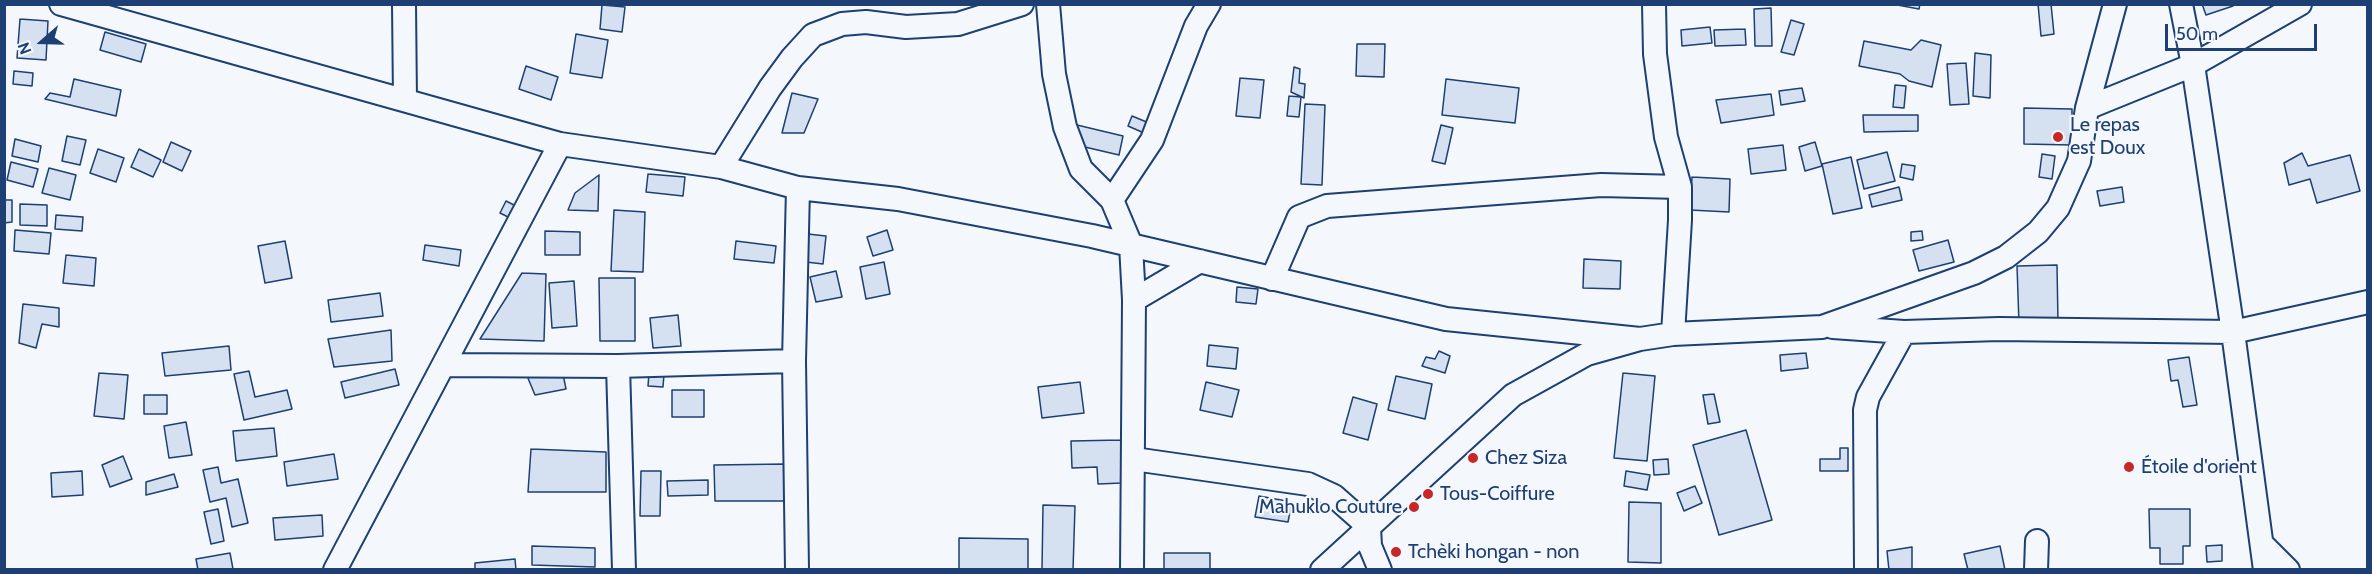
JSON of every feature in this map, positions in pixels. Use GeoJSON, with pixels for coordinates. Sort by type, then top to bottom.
{"type":"FeatureCollection","features":[{"type":"Feature","properties":{"kind":"street"},"geometry":{"type":"LineString","coordinates":[[404,4],[405,100]]}},
{"type":"Feature","properties":{"kind":"street"},"geometry":{"type":"LineString","coordinates":[[721,167],[770,88],[792,58],[813,35],[842,24],[866,22],[906,27],[958,24],[1022,4]]}},
{"type":"Feature","properties":{"kind":"street"},"geometry":{"type":"LineString","coordinates":[[1048,4],[1054,74],[1065,127],[1081,169],[1112,200],[1131,245],[1134,300],[1132,570]]}},
{"type":"Feature","properties":{"kind":"street"},"geometry":{"type":"LineString","coordinates":[[1112,200],[1152,140],[1196,26],[1209,4]]}},
{"type":"Feature","properties":{"kind":"street"},"geometry":{"type":"LineString","coordinates":[[1654,4],[1654,54],[1665,137],[1680,187],[1673,334]]}},
{"type":"Feature","properties":{"kind":"street"},"geometry":{"type":"LineString","coordinates":[[1822,327],[1974,273],[2006,257],[2038,232],[2058,208],[2079,161],[2087,108],[2115,4]]}},
{"type":"Feature","properties":{"kind":"street"},"geometry":{"type":"LineString","coordinates":[[2181,4],[2193,65],[2233,332],[2264,546],[2265,570]]}},
{"type":"Feature","properties":{"kind":"street"},"geometry":{"type":"LineString","coordinates":[[66,5],[560,144],[721,167],[798,188],[898,199],[1131,245],[1446,319],[1640,339]]}},
{"type":"Feature","properties":{"kind":"street"},"geometry":{"type":"LineString","coordinates":[[2087,108],[2193,65],[2298,5]]}},
{"type":"Feature","properties":{"kind":"street"},"geometry":{"type":"LineString","coordinates":[[335,570],[560,144]]}},
{"type":"Feature","properties":{"kind":"street"},"geometry":{"type":"LineString","coordinates":[[1272,279],[1299,217],[1327,206],[1601,185],[1656,189],[1680,187]]}},
{"type":"Feature","properties":{"kind":"street"},"geometry":{"type":"LineString","coordinates":[[797,570],[794,361],[798,188]]}},
{"type":"Feature","properties":{"kind":"street"},"geometry":{"type":"LineString","coordinates":[[1134,300],[1200,261]]}},
{"type":"Feature","properties":{"kind":"street"},"geometry":{"type":"LineString","coordinates":[[1322,570],[1513,395],[1587,354],[1640,339],[1673,334],[1822,327],[1904,332],[2000,329],[2233,332],[2367,303]]}},
{"type":"Feature","properties":{"kind":"street"},"geometry":{"type":"LineString","coordinates":[[1866,570],[1865,410],[1868,397],[1904,332]]}},
{"type":"Feature","properties":{"kind":"street"},"geometry":{"type":"LineString","coordinates":[[445,365],[618,366],[794,361]]}},
{"type":"Feature","properties":{"kind":"street"},"geometry":{"type":"LineString","coordinates":[[618,366],[624,570]]}},
{"type":"Feature","properties":{"kind":"street"},"geometry":{"type":"LineString","coordinates":[[1134,459],[1308,484],[1334,496],[1369,527],[1370,546],[1380,570]]}},
{"type":"Feature","properties":{"kind":"street"},"geometry":{"type":"LineString","coordinates":[[2036,570],[2037,541]]}},
{"type":"Feature","properties":{"kind":"street"},"geometry":{"type":"LineString","coordinates":[[2264,546],[2288,570]]}},
{"type":"Feature","properties":{"kind":"building"},"geometry":{"type":"Polygon","coordinates":[[[1892,4],[1920,4],[1919,9],[1892,4]]]}},
{"type":"Feature","properties":{"kind":"building"},"geometry":{"type":"Polygon","coordinates":[[[2038,4],[2051,4],[2054,34],[2041,36],[2038,4]]]}},
{"type":"Feature","properties":{"kind":"building"},"geometry":{"type":"Polygon","coordinates":[[[2202,4],[2233,4],[2233,6],[2206,15],[2202,4]]]}},
{"type":"Feature","properties":{"kind":"building"},"geometry":{"type":"Polygon","coordinates":[[[602,5],[625,7],[622,32],[600,29],[602,5]]]}},
{"type":"Feature","properties":{"kind":"building"},"geometry":{"type":"Polygon","coordinates":[[[1771,8],[1772,46],[1755,46],[1754,9],[1771,8]]]}},
{"type":"Feature","properties":{"kind":"building"},"geometry":{"type":"Polygon","coordinates":[[[20,19],[48,21],[46,60],[17,58],[20,19]]]}},
{"type":"Feature","properties":{"kind":"building"},"geometry":{"type":"Polygon","coordinates":[[[1791,20],[1804,24],[1794,55],[1781,52],[1791,20]]]}},
{"type":"Feature","properties":{"kind":"building"},"geometry":{"type":"Polygon","coordinates":[[[1710,27],[1712,43],[1682,46],[1681,30],[1710,27]]]}},
{"type":"Feature","properties":{"kind":"building"},"geometry":{"type":"Polygon","coordinates":[[[1745,29],[1746,45],[1715,46],[1714,30],[1745,29]]]}},
{"type":"Feature","properties":{"kind":"building"},"geometry":{"type":"Polygon","coordinates":[[[105,32],[146,44],[141,62],[100,50],[105,32]]]}},
{"type":"Feature","properties":{"kind":"building"},"geometry":{"type":"Polygon","coordinates":[[[576,34],[608,40],[602,78],[570,73],[576,34]]]}},
{"type":"Feature","properties":{"kind":"building"},"geometry":{"type":"Polygon","coordinates":[[[1921,40],[1941,45],[1932,87],[1909,81],[1900,74],[1859,66],[1864,41],[1911,50],[1921,40]]]}},
{"type":"Feature","properties":{"kind":"building"},"geometry":{"type":"Polygon","coordinates":[[[1357,44],[1385,44],[1384,77],[1356,76],[1357,44]]]}},
{"type":"Feature","properties":{"kind":"building"},"geometry":{"type":"Polygon","coordinates":[[[1975,53],[1991,55],[1990,98],[1973,96],[1975,53]]]}},
{"type":"Feature","properties":{"kind":"building"},"geometry":{"type":"Polygon","coordinates":[[[1966,63],[1969,104],[1950,105],[1947,64],[1966,63]]]}},
{"type":"Feature","properties":{"kind":"building"},"geometry":{"type":"Polygon","coordinates":[[[526,66],[558,77],[551,100],[519,89],[526,66]]]}},
{"type":"Feature","properties":{"kind":"building"},"geometry":{"type":"Polygon","coordinates":[[[1294,67],[1300,69],[1299,83],[1305,84],[1304,98],[1291,92],[1294,67]]]}},
{"type":"Feature","properties":{"kind":"building"},"geometry":{"type":"Polygon","coordinates":[[[14,71],[33,73],[32,86],[13,84],[14,71]]]}},
{"type":"Feature","properties":{"kind":"building"},"geometry":{"type":"Polygon","coordinates":[[[1240,78],[1264,80],[1260,118],[1236,116],[1240,78]]]}},
{"type":"Feature","properties":{"kind":"building"},"geometry":{"type":"Polygon","coordinates":[[[74,79],[121,90],[116,116],[45,99],[50,93],[70,97],[74,79]]]}},
{"type":"Feature","properties":{"kind":"building"},"geometry":{"type":"Polygon","coordinates":[[[1446,79],[1519,88],[1515,123],[1442,115],[1446,79]]]}},
{"type":"Feature","properties":{"kind":"building"},"geometry":{"type":"Polygon","coordinates":[[[1895,85],[1906,86],[1904,108],[1893,107],[1895,85]]]}},
{"type":"Feature","properties":{"kind":"building"},"geometry":{"type":"Polygon","coordinates":[[[1802,88],[1805,101],[1781,105],[1779,91],[1802,88]]]}},
{"type":"Feature","properties":{"kind":"building"},"geometry":{"type":"Polygon","coordinates":[[[792,93],[818,99],[804,133],[782,133],[792,93]]]}},
{"type":"Feature","properties":{"kind":"building"},"geometry":{"type":"Polygon","coordinates":[[[1771,94],[1774,115],[1721,123],[1716,100],[1771,94]]]}},
{"type":"Feature","properties":{"kind":"building"},"geometry":{"type":"Polygon","coordinates":[[[1289,96],[1301,97],[1299,117],[1287,116],[1289,96]]]}},
{"type":"Feature","properties":{"kind":"building"},"geometry":{"type":"Polygon","coordinates":[[[1305,104],[1325,105],[1322,185],[1301,184],[1305,104]]]}},
{"type":"Feature","properties":{"kind":"building"},"geometry":{"type":"Polygon","coordinates":[[[2024,108],[2072,109],[2072,145],[2024,144],[2024,108]]]}},
{"type":"Feature","properties":{"kind":"building"},"geometry":{"type":"Polygon","coordinates":[[[1863,115],[1918,115],[1918,131],[1864,132],[1863,115]]]}},
{"type":"Feature","properties":{"kind":"building"},"geometry":{"type":"Polygon","coordinates":[[[1132,116],[1149,123],[1144,133],[1128,126],[1132,116]]]}},
{"type":"Feature","properties":{"kind":"building"},"geometry":{"type":"Polygon","coordinates":[[[1077,125],[1123,136],[1119,155],[1072,144],[1077,125]]]}},
{"type":"Feature","properties":{"kind":"building"},"geometry":{"type":"Polygon","coordinates":[[[1441,125],[1453,128],[1445,164],[1432,161],[1441,125]]]}},
{"type":"Feature","properties":{"kind":"building"},"geometry":{"type":"Polygon","coordinates":[[[67,136],[86,140],[80,165],[62,161],[67,136]]]}},
{"type":"Feature","properties":{"kind":"building"},"geometry":{"type":"Polygon","coordinates":[[[15,139],[41,146],[38,162],[12,156],[15,139]]]}},
{"type":"Feature","properties":{"kind":"building"},"geometry":{"type":"Polygon","coordinates":[[[171,142],[191,151],[182,171],[163,162],[171,142]]]}},
{"type":"Feature","properties":{"kind":"building"},"geometry":{"type":"Polygon","coordinates":[[[1815,142],[1822,166],[1805,171],[1799,147],[1815,142]]]}},
{"type":"Feature","properties":{"kind":"building"},"geometry":{"type":"Polygon","coordinates":[[[1783,145],[1786,170],[1751,174],[1748,149],[1783,145]]]}},
{"type":"Feature","properties":{"kind":"building"},"geometry":{"type":"Polygon","coordinates":[[[98,149],[124,158],[116,182],[90,173],[98,149]]]}},
{"type":"Feature","properties":{"kind":"building"},"geometry":{"type":"Polygon","coordinates":[[[139,149],[161,160],[153,177],[131,167],[139,149]]]}},
{"type":"Feature","properties":{"kind":"building"},"geometry":{"type":"Polygon","coordinates":[[[1887,152],[1895,181],[1864,189],[1857,160],[1887,152]]]}},
{"type":"Feature","properties":{"kind":"building"},"geometry":{"type":"Polygon","coordinates":[[[2302,153],[2308,166],[2350,155],[2360,191],[2317,203],[2310,179],[2289,185],[2284,163],[2302,153]]]}},
{"type":"Feature","properties":{"kind":"building"},"geometry":{"type":"Polygon","coordinates":[[[2042,154],[2055,156],[2052,179],[2039,177],[2042,154]]]}},
{"type":"Feature","properties":{"kind":"building"},"geometry":{"type":"Polygon","coordinates":[[[1851,157],[1862,208],[1833,214],[1822,164],[1851,157]]]}},
{"type":"Feature","properties":{"kind":"building"},"geometry":{"type":"Polygon","coordinates":[[[11,162],[38,169],[33,187],[7,180],[11,162]]]}},
{"type":"Feature","properties":{"kind":"building"},"geometry":{"type":"Polygon","coordinates":[[[1902,164],[1915,166],[1913,180],[1900,177],[1902,164]]]}},
{"type":"Feature","properties":{"kind":"building"},"geometry":{"type":"Polygon","coordinates":[[[49,168],[76,175],[70,200],[42,193],[49,168]]]}},
{"type":"Feature","properties":{"kind":"building"},"geometry":{"type":"Polygon","coordinates":[[[648,174],[685,177],[683,196],[646,192],[648,174]]]}},
{"type":"Feature","properties":{"kind":"building"},"geometry":{"type":"Polygon","coordinates":[[[599,175],[598,211],[568,210],[575,193],[599,175]]]}},
{"type":"Feature","properties":{"kind":"building"},"geometry":{"type":"Polygon","coordinates":[[[1692,177],[1730,179],[1729,212],[1690,210],[1692,177]]]}},
{"type":"Feature","properties":{"kind":"building"},"geometry":{"type":"Polygon","coordinates":[[[1899,187],[1902,200],[1872,207],[1869,195],[1899,187]]]}},
{"type":"Feature","properties":{"kind":"building"},"geometry":{"type":"Polygon","coordinates":[[[2122,187],[2124,202],[2100,206],[2097,191],[2122,187]]]}},
{"type":"Feature","properties":{"kind":"building"},"geometry":{"type":"Polygon","coordinates":[[[4,200],[12,200],[12,222],[4,223],[4,200]]]}},
{"type":"Feature","properties":{"kind":"building"},"geometry":{"type":"Polygon","coordinates":[[[506,201],[516,206],[510,218],[500,213],[506,201]]]}},
{"type":"Feature","properties":{"kind":"building"},"geometry":{"type":"Polygon","coordinates":[[[20,204],[47,205],[47,226],[20,225],[20,204]]]}},
{"type":"Feature","properties":{"kind":"building"},"geometry":{"type":"Polygon","coordinates":[[[614,210],[645,212],[643,272],[611,271],[614,210]]]}},
{"type":"Feature","properties":{"kind":"building"},"geometry":{"type":"Polygon","coordinates":[[[56,215],[83,217],[82,231],[55,229],[56,215]]]}},
{"type":"Feature","properties":{"kind":"building"},"geometry":{"type":"Polygon","coordinates":[[[15,230],[51,233],[49,254],[14,251],[15,230]]]}},
{"type":"Feature","properties":{"kind":"building"},"geometry":{"type":"Polygon","coordinates":[[[887,230],[893,250],[873,256],[867,237],[887,230]]]}},
{"type":"Feature","properties":{"kind":"building"},"geometry":{"type":"Polygon","coordinates":[[[545,231],[580,232],[580,255],[545,255],[545,231]]]}},
{"type":"Feature","properties":{"kind":"building"},"geometry":{"type":"Polygon","coordinates":[[[1922,231],[1923,240],[1911,241],[1911,232],[1922,231]]]}},
{"type":"Feature","properties":{"kind":"building"},"geometry":{"type":"Polygon","coordinates":[[[808,234],[826,236],[823,264],[806,262],[808,234]]]}},
{"type":"Feature","properties":{"kind":"building"},"geometry":{"type":"Polygon","coordinates":[[[1948,240],[1954,262],[1919,271],[1913,250],[1948,240]]]}},
{"type":"Feature","properties":{"kind":"building"},"geometry":{"type":"Polygon","coordinates":[[[285,241],[292,278],[265,283],[258,246],[285,241]]]}},
{"type":"Feature","properties":{"kind":"building"},"geometry":{"type":"Polygon","coordinates":[[[736,241],[776,246],[774,263],[734,259],[736,241]]]}},
{"type":"Feature","properties":{"kind":"building"},"geometry":{"type":"Polygon","coordinates":[[[425,245],[461,250],[459,266],[423,260],[425,245]]]}},
{"type":"Feature","properties":{"kind":"building"},"geometry":{"type":"Polygon","coordinates":[[[66,255],[96,258],[94,286],[63,283],[66,255]]]}},
{"type":"Feature","properties":{"kind":"building"},"geometry":{"type":"Polygon","coordinates":[[[1584,259],[1621,261],[1620,289],[1583,288],[1584,259]]]}},
{"type":"Feature","properties":{"kind":"building"},"geometry":{"type":"Polygon","coordinates":[[[884,262],[890,294],[866,299],[860,267],[884,262]]]}},
{"type":"Feature","properties":{"kind":"building"},"geometry":{"type":"Polygon","coordinates":[[[2057,265],[2058,323],[2019,324],[2017,266],[2057,265]]]}},
{"type":"Feature","properties":{"kind":"building"},"geometry":{"type":"Polygon","coordinates":[[[836,271],[842,297],[816,302],[810,277],[836,271]]]}},
{"type":"Feature","properties":{"kind":"building"},"geometry":{"type":"Polygon","coordinates":[[[522,273],[546,274],[544,341],[480,339],[522,273]]]}},
{"type":"Feature","properties":{"kind":"building"},"geometry":{"type":"Polygon","coordinates":[[[599,278],[635,278],[635,341],[600,341],[599,278]]]}},
{"type":"Feature","properties":{"kind":"building"},"geometry":{"type":"Polygon","coordinates":[[[574,281],[577,326],[552,328],[549,283],[574,281]]]}},
{"type":"Feature","properties":{"kind":"building"},"geometry":{"type":"Polygon","coordinates":[[[1237,287],[1258,289],[1256,304],[1236,302],[1237,287]]]}},
{"type":"Feature","properties":{"kind":"building"},"geometry":{"type":"Polygon","coordinates":[[[380,293],[383,316],[331,322],[328,300],[380,293]]]}},
{"type":"Feature","properties":{"kind":"building"},"geometry":{"type":"Polygon","coordinates":[[[23,304],[59,308],[59,327],[42,324],[36,348],[19,343],[23,304]]]}},
{"type":"Feature","properties":{"kind":"building"},"geometry":{"type":"Polygon","coordinates":[[[678,315],[681,346],[653,348],[650,318],[678,315]]]}},
{"type":"Feature","properties":{"kind":"building"},"geometry":{"type":"Polygon","coordinates":[[[391,330],[392,361],[334,367],[328,339],[391,330]]]}},
{"type":"Feature","properties":{"kind":"building"},"geometry":{"type":"Polygon","coordinates":[[[1209,345],[1238,348],[1236,369],[1207,366],[1209,345]]]}},
{"type":"Feature","properties":{"kind":"building"},"geometry":{"type":"Polygon","coordinates":[[[229,346],[231,370],[165,376],[162,353],[229,346]]]}},
{"type":"Feature","properties":{"kind":"building"},"geometry":{"type":"Polygon","coordinates":[[[1439,351],[1450,356],[1445,373],[1422,366],[1426,357],[1435,359],[1439,351]]]}},
{"type":"Feature","properties":{"kind":"building"},"geometry":{"type":"Polygon","coordinates":[[[1806,353],[1808,368],[1781,371],[1780,355],[1806,353]]]}},
{"type":"Feature","properties":{"kind":"building"},"geometry":{"type":"Polygon","coordinates":[[[2189,357],[2197,405],[2183,407],[2178,380],[2171,381],[2168,360],[2189,357]]]}},
{"type":"Feature","properties":{"kind":"building"},"geometry":{"type":"Polygon","coordinates":[[[395,369],[399,385],[345,398],[341,382],[395,369]]]}},
{"type":"Feature","properties":{"kind":"building"},"geometry":{"type":"Polygon","coordinates":[[[562,369],[566,389],[535,395],[525,371],[562,369]]]}},
{"type":"Feature","properties":{"kind":"building"},"geometry":{"type":"Polygon","coordinates":[[[249,371],[255,397],[287,390],[292,409],[244,420],[234,374],[249,371]]]}},
{"type":"Feature","properties":{"kind":"building"},"geometry":{"type":"Polygon","coordinates":[[[99,373],[128,375],[124,419],[94,416],[99,373]]]}},
{"type":"Feature","properties":{"kind":"building"},"geometry":{"type":"Polygon","coordinates":[[[649,373],[664,374],[663,387],[648,386],[649,373]]]}},
{"type":"Feature","properties":{"kind":"building"},"geometry":{"type":"Polygon","coordinates":[[[1623,373],[1655,376],[1647,461],[1614,458],[1623,373]]]}},
{"type":"Feature","properties":{"kind":"building"},"geometry":{"type":"Polygon","coordinates":[[[1396,376],[1432,384],[1425,419],[1388,410],[1396,376]]]}},
{"type":"Feature","properties":{"kind":"building"},"geometry":{"type":"Polygon","coordinates":[[[1080,382],[1084,413],[1042,418],[1038,387],[1080,382]]]}},
{"type":"Feature","properties":{"kind":"building"},"geometry":{"type":"Polygon","coordinates":[[[1206,382],[1239,390],[1232,417],[1200,410],[1206,382]]]}},
{"type":"Feature","properties":{"kind":"building"},"geometry":{"type":"Polygon","coordinates":[[[672,390],[704,390],[704,417],[672,417],[672,390]]]}},
{"type":"Feature","properties":{"kind":"building"},"geometry":{"type":"Polygon","coordinates":[[[1714,394],[1720,422],[1708,424],[1703,395],[1714,394]]]}},
{"type":"Feature","properties":{"kind":"building"},"geometry":{"type":"Polygon","coordinates":[[[144,395],[167,395],[167,414],[144,414],[144,395]]]}},
{"type":"Feature","properties":{"kind":"building"},"geometry":{"type":"Polygon","coordinates":[[[1353,397],[1377,404],[1368,440],[1343,433],[1353,397]]]}},
{"type":"Feature","properties":{"kind":"building"},"geometry":{"type":"Polygon","coordinates":[[[186,422],[192,455],[169,458],[164,426],[186,422]]]}},
{"type":"Feature","properties":{"kind":"building"},"geometry":{"type":"Polygon","coordinates":[[[274,428],[277,456],[236,461],[233,431],[274,428]]]}},
{"type":"Feature","properties":{"kind":"building"},"geometry":{"type":"Polygon","coordinates":[[[1746,430],[1772,520],[1719,535],[1693,445],[1746,430]]]}},
{"type":"Feature","properties":{"kind":"building"},"geometry":{"type":"Polygon","coordinates":[[[1121,440],[1122,483],[1098,484],[1097,467],[1072,468],[1071,441],[1121,440]]]}},
{"type":"Feature","properties":{"kind":"building"},"geometry":{"type":"Polygon","coordinates":[[[1840,448],[1848,448],[1848,471],[1820,471],[1820,459],[1840,459],[1840,448]]]}},
{"type":"Feature","properties":{"kind":"building"},"geometry":{"type":"Polygon","coordinates":[[[531,449],[606,452],[606,492],[528,492],[531,449]]]}},
{"type":"Feature","properties":{"kind":"building"},"geometry":{"type":"Polygon","coordinates":[[[334,454],[338,479],[287,486],[284,462],[334,454]]]}},
{"type":"Feature","properties":{"kind":"building"},"geometry":{"type":"Polygon","coordinates":[[[123,456],[132,479],[110,487],[102,465],[123,456]]]}},
{"type":"Feature","properties":{"kind":"building"},"geometry":{"type":"Polygon","coordinates":[[[1668,459],[1669,474],[1654,475],[1653,460],[1668,459]]]}},
{"type":"Feature","properties":{"kind":"building"},"geometry":{"type":"Polygon","coordinates":[[[785,464],[785,501],[715,501],[714,465],[785,464]]]}},
{"type":"Feature","properties":{"kind":"building"},"geometry":{"type":"Polygon","coordinates":[[[218,467],[221,483],[238,479],[248,523],[232,527],[226,498],[210,502],[203,470],[218,467]]]}},
{"type":"Feature","properties":{"kind":"building"},"geometry":{"type":"Polygon","coordinates":[[[82,471],[83,495],[52,497],[51,473],[82,471]]]}},
{"type":"Feature","properties":{"kind":"building"},"geometry":{"type":"Polygon","coordinates":[[[641,471],[661,471],[660,516],[640,516],[641,471]]]}},
{"type":"Feature","properties":{"kind":"building"},"geometry":{"type":"Polygon","coordinates":[[[1626,471],[1650,475],[1647,490],[1624,486],[1626,471]]]}},
{"type":"Feature","properties":{"kind":"building"},"geometry":{"type":"Polygon","coordinates":[[[174,474],[178,487],[146,495],[146,482],[174,474]]]}},
{"type":"Feature","properties":{"kind":"building"},"geometry":{"type":"Polygon","coordinates":[[[708,480],[708,495],[668,496],[667,481],[708,480]]]}},
{"type":"Feature","properties":{"kind":"building"},"geometry":{"type":"Polygon","coordinates":[[[1695,486],[1702,503],[1684,511],[1677,493],[1695,486]]]}},
{"type":"Feature","properties":{"kind":"building"},"geometry":{"type":"Polygon","coordinates":[[[1259,496],[1292,502],[1288,522],[1255,517],[1259,496]]]}},
{"type":"Feature","properties":{"kind":"building"},"geometry":{"type":"Polygon","coordinates":[[[1629,502],[1661,503],[1661,563],[1628,562],[1629,502]]]}},
{"type":"Feature","properties":{"kind":"building"},"geometry":{"type":"Polygon","coordinates":[[[1043,505],[1075,506],[1073,570],[1042,570],[1043,505]]]}},
{"type":"Feature","properties":{"kind":"building"},"geometry":{"type":"Polygon","coordinates":[[[218,509],[224,541],[211,544],[204,512],[218,509]]]}},
{"type":"Feature","properties":{"kind":"building"},"geometry":{"type":"Polygon","coordinates":[[[2149,509],[2190,509],[2190,546],[2183,546],[2183,564],[2160,564],[2160,548],[2150,548],[2149,509]]]}},
{"type":"Feature","properties":{"kind":"building"},"geometry":{"type":"Polygon","coordinates":[[[322,515],[323,536],[275,540],[273,518],[322,515]]]}},
{"type":"Feature","properties":{"kind":"building"},"geometry":{"type":"Polygon","coordinates":[[[959,538],[1028,539],[1028,570],[959,569],[959,538]]]}},
{"type":"Feature","properties":{"kind":"building"},"geometry":{"type":"Polygon","coordinates":[[[2222,545],[2222,561],[2207,562],[2206,546],[2222,545]]]}},
{"type":"Feature","properties":{"kind":"building"},"geometry":{"type":"Polygon","coordinates":[[[532,546],[595,548],[595,567],[532,565],[532,546]]]}},
{"type":"Feature","properties":{"kind":"building"},"geometry":{"type":"Polygon","coordinates":[[[2000,546],[2005,570],[1968,570],[1964,554],[2000,546]]]}},
{"type":"Feature","properties":{"kind":"building"},"geometry":{"type":"Polygon","coordinates":[[[1912,547],[1912,570],[1889,570],[1887,551],[1912,547]]]}},
{"type":"Feature","properties":{"kind":"building"},"geometry":{"type":"Polygon","coordinates":[[[230,553],[233,569],[198,570],[196,559],[230,553]]]}},
{"type":"Feature","properties":{"kind":"building"},"geometry":{"type":"Polygon","coordinates":[[[1164,553],[1210,553],[1210,570],[1164,570],[1164,553]]]}},
{"type":"Feature","properties":{"kind":"building"},"geometry":{"type":"Polygon","coordinates":[[[515,559],[516,570],[475,570],[475,563],[515,559]]]}},
{"type":"Feature","properties":{"kind":"place","name":"Le repas est Doux"},"geometry":{"type":"Point","coordinates":[2058,137]}},
{"type":"Feature","properties":{"kind":"place","name":"Chez Siza"},"geometry":{"type":"Point","coordinates":[1473,458]}},
{"type":"Feature","properties":{"kind":"place","name":"Étoile d'orient"},"geometry":{"type":"Point","coordinates":[2129,467]}},
{"type":"Feature","properties":{"kind":"place","name":"Tous-Coiffure"},"geometry":{"type":"Point","coordinates":[1428,494]}},
{"type":"Feature","properties":{"kind":"place","name":"Mahuklo Couture"},"geometry":{"type":"Point","coordinates":[1414,507]}},
{"type":"Feature","properties":{"kind":"place","name":"Tchèki hongan - non"},"geometry":{"type":"Point","coordinates":[1396,552]}}]}
